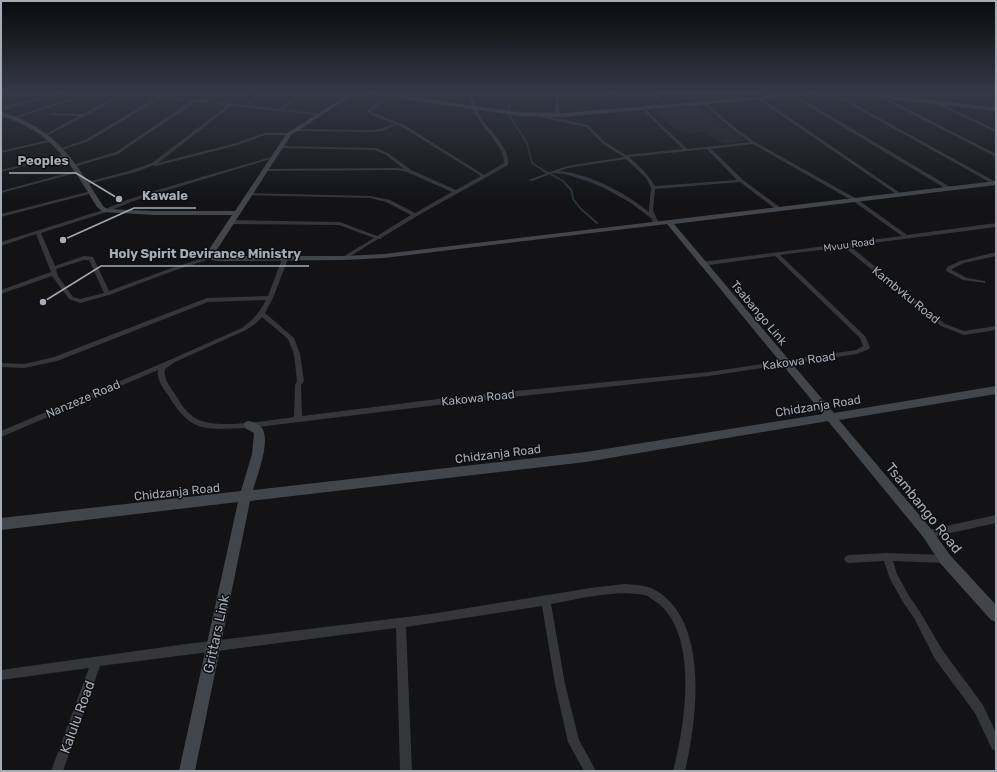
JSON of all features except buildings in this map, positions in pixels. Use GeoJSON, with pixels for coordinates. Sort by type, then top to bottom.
{"type":"FeatureCollection","features":[{"type":"Feature","properties":{"kind":"street"},"geometry":{"type":"LineString","coordinates":[[38,129],[49,137],[64,152],[100,207],[105,211],[154,213],[236,213]]}},
{"type":"Feature","properties":{"kind":"street"},"geometry":{"type":"LineString","coordinates":[[1,152],[49,137],[62,129]]}},
{"type":"Feature","properties":{"kind":"street"},"geometry":{"type":"LineString","coordinates":[[1,171],[64,152],[107,129]]}},
{"type":"Feature","properties":{"kind":"street"},"geometry":{"type":"LineString","coordinates":[[1,192],[76,169],[117,153],[152,129]]}},
{"type":"Feature","properties":{"kind":"street"},"geometry":{"type":"LineString","coordinates":[[148,167],[199,129]]}},
{"type":"Feature","properties":{"kind":"street"},"geometry":{"type":"LineString","coordinates":[[211,257],[212,251],[230,222],[289,134],[295,130],[371,131],[384,129]]}},
{"type":"Feature","properties":{"kind":"street"},"geometry":{"type":"LineString","coordinates":[[408,129],[483,176]]}},
{"type":"Feature","properties":{"kind":"street"},"geometry":{"type":"LineString","coordinates":[[344,258],[415,215],[506,164],[507,162],[499,146],[487,129]]}},
{"type":"Feature","properties":{"kind":"street"},"geometry":{"type":"LineString","coordinates":[[591,129],[604,143],[626,157],[645,174],[653,188],[652,210],[656,222]]}},
{"type":"Feature","properties":{"kind":"street"},"geometry":{"type":"LineString","coordinates":[[665,129],[685,149]]}},
{"type":"Feature","properties":{"kind":"street"},"geometry":{"type":"LineString","coordinates":[[734,129],[754,143],[855,200],[905,236]]}},
{"type":"Feature","properties":{"kind":"street"},"geometry":{"type":"LineString","coordinates":[[804,129],[901,194]]}},
{"type":"Feature","properties":{"kind":"street"},"geometry":{"type":"LineString","coordinates":[[849,129],[950,189]]}},
{"type":"Feature","properties":{"kind":"street"},"geometry":{"type":"LineString","coordinates":[[897,129],[995,183]]}},
{"type":"Feature","properties":{"kind":"street"},"geometry":{"type":"LineString","coordinates":[[944,129],[996,156]]}},
{"type":"Feature","properties":{"kind":"street"},"geometry":{"type":"LineString","coordinates":[[86,184],[237,144],[265,134],[289,134]]}},
{"type":"Feature","properties":{"kind":"street"},"geometry":{"type":"LineString","coordinates":[[530,180],[573,166],[626,157],[685,149],[754,143]]}},
{"type":"Feature","properties":{"kind":"street"},"geometry":{"type":"LineString","coordinates":[[280,147],[376,149],[387,154],[408,171]]}},
{"type":"Feature","properties":{"kind":"street"},"geometry":{"type":"LineString","coordinates":[[707,147],[741,181],[779,209]]}},
{"type":"Feature","properties":{"kind":"street"},"geometry":{"type":"LineString","coordinates":[[1,244],[105,211],[156,192],[272,158]]}},
{"type":"Feature","properties":{"kind":"street"},"geometry":{"type":"LineString","coordinates":[[265,170],[397,169],[408,171],[456,192]]}},
{"type":"Feature","properties":{"kind":"street"},"geometry":{"type":"LineString","coordinates":[[554,172],[573,174],[634,202],[656,222]]}},
{"type":"Feature","properties":{"kind":"street"},"geometry":{"type":"LineString","coordinates":[[653,188],[741,181]]}},
{"type":"Feature","properties":{"kind":"street"},"geometry":{"type":"LineString","coordinates":[[38,232],[53,270],[74,300],[85,300],[107,294],[211,257],[217,259],[344,258],[428,251],[656,222],[670,223],[995,183]]}},
{"type":"Feature","properties":{"kind":"street"},"geometry":{"type":"LineString","coordinates":[[1,216],[91,192]]}},
{"type":"Feature","properties":{"kind":"street"},"geometry":{"type":"LineString","coordinates":[[248,194],[370,197],[388,201],[415,215]]}},
{"type":"Feature","properties":{"kind":"street"},"geometry":{"type":"LineString","coordinates":[[230,222],[340,224],[379,238]]}},
{"type":"Feature","properties":{"kind":"street","name":"Tsabango Link"},"geometry":{"type":"LineString","coordinates":[[670,223],[702,264],[832,418]]}},
{"type":"Feature","properties":{"kind":"street","name":"Mvuu Road"},"geometry":{"type":"LineString","coordinates":[[702,264],[996,225]]}},
{"type":"Feature","properties":{"kind":"street","name":"Kambvku Road"},"geometry":{"type":"LineString","coordinates":[[845,245],[943,325],[964,333],[996,328]]}},
{"type":"Feature","properties":{"kind":"street","name":"Kakowa Road"},"geometry":{"type":"LineString","coordinates":[[165,364],[162,368],[161,377],[180,408],[188,417],[201,424],[209,426],[249,425],[298,418],[708,374],[857,352],[867,347],[863,336],[776,254]]}},
{"type":"Feature","properties":{"kind":"street"},"geometry":{"type":"LineString","coordinates":[[983,282],[958,277],[949,270],[962,262],[996,254]]}},
{"type":"Feature","properties":{"kind":"street"},"geometry":{"type":"LineString","coordinates":[[1,292],[84,258],[91,258],[107,294]]}},
{"type":"Feature","properties":{"kind":"street"},"geometry":{"type":"LineString","coordinates":[[165,364],[244,329],[255,322],[262,314],[270,298],[285,259]]}},
{"type":"Feature","properties":{"kind":"street"},"geometry":{"type":"LineString","coordinates":[[1,365],[24,366],[55,359],[207,300],[270,298]]}},
{"type":"Feature","properties":{"kind":"street"},"geometry":{"type":"LineString","coordinates":[[262,314],[291,338],[297,354],[301,381],[298,385],[298,418]]}},
{"type":"Feature","properties":{"kind":"street","name":"Nanzeze Road"},"geometry":{"type":"LineString","coordinates":[[1,434],[165,364]]}},
{"type":"Feature","properties":{"kind":"street","name":"Chidzanja Road"},"geometry":{"type":"LineString","coordinates":[[1,524],[586,457],[996,390]]}},
{"type":"Feature","properties":{"kind":"street","name":"Tsambango Road"},"geometry":{"type":"LineString","coordinates":[[832,418],[928,534],[945,559],[996,615]]}},
{"type":"Feature","properties":{"kind":"street","name":"Grittars Link"},"geometry":{"type":"LineString","coordinates":[[187,771],[245,497],[255,463],[259,432],[255,427],[249,425]]}},
{"type":"Feature","properties":{"kind":"street"},"geometry":{"type":"LineString","coordinates":[[928,534],[996,519]]}},
{"type":"Feature","properties":{"kind":"street"},"geometry":{"type":"LineString","coordinates":[[887,557],[893,576],[906,599],[917,615],[939,655],[979,709],[996,745]]}},
{"type":"Feature","properties":{"kind":"street"},"geometry":{"type":"LineString","coordinates":[[849,559],[887,557],[945,559]]}},
{"type":"Feature","properties":{"kind":"street"},"geometry":{"type":"LineString","coordinates":[[1,675],[214,646],[401,623],[546,601],[597,591],[629,589],[650,592],[664,601],[677,618],[687,646],[690,705],[684,753],[679,771]]}},
{"type":"Feature","properties":{"kind":"street"},"geometry":{"type":"LineString","coordinates":[[546,601],[560,684],[574,742],[590,771]]}},
{"type":"Feature","properties":{"kind":"street"},"geometry":{"type":"LineString","coordinates":[[401,623],[406,771]]}},
{"type":"Feature","properties":{"kind":"street","name":"Kalulu Road"},"geometry":{"type":"LineString","coordinates":[[57,771],[96,662]]}},
{"type":"Feature","properties":{"kind":"shaded area"},"geometry":{"type":"Polygon","coordinates":[[[677,129],[730,129],[746,141],[724,144],[701,132],[690,133],[677,129]]]}},
{"type":"Feature","properties":{"kind":"waterway"},"geometry":{"type":"LineString","coordinates":[[518,129],[527,143],[532,163],[546,172]]}},
{"type":"Feature","properties":{"kind":"waterway"},"geometry":{"type":"LineString","coordinates":[[551,174],[563,181],[572,191],[573,199],[581,209],[597,223]]}},
{"type":"Feature","properties":{"kind":"place","name":"Peoples"},"geometry":{"type":"Point","coordinates":[119,199]}},
{"type":"Feature","properties":{"kind":"place","name":"Kawale"},"geometry":{"type":"Point","coordinates":[63,240]}},
{"type":"Feature","properties":{"kind":"place","name":"Holy Spirit Devirance Ministry"},"geometry":{"type":"Point","coordinates":[43,302]}}]}
